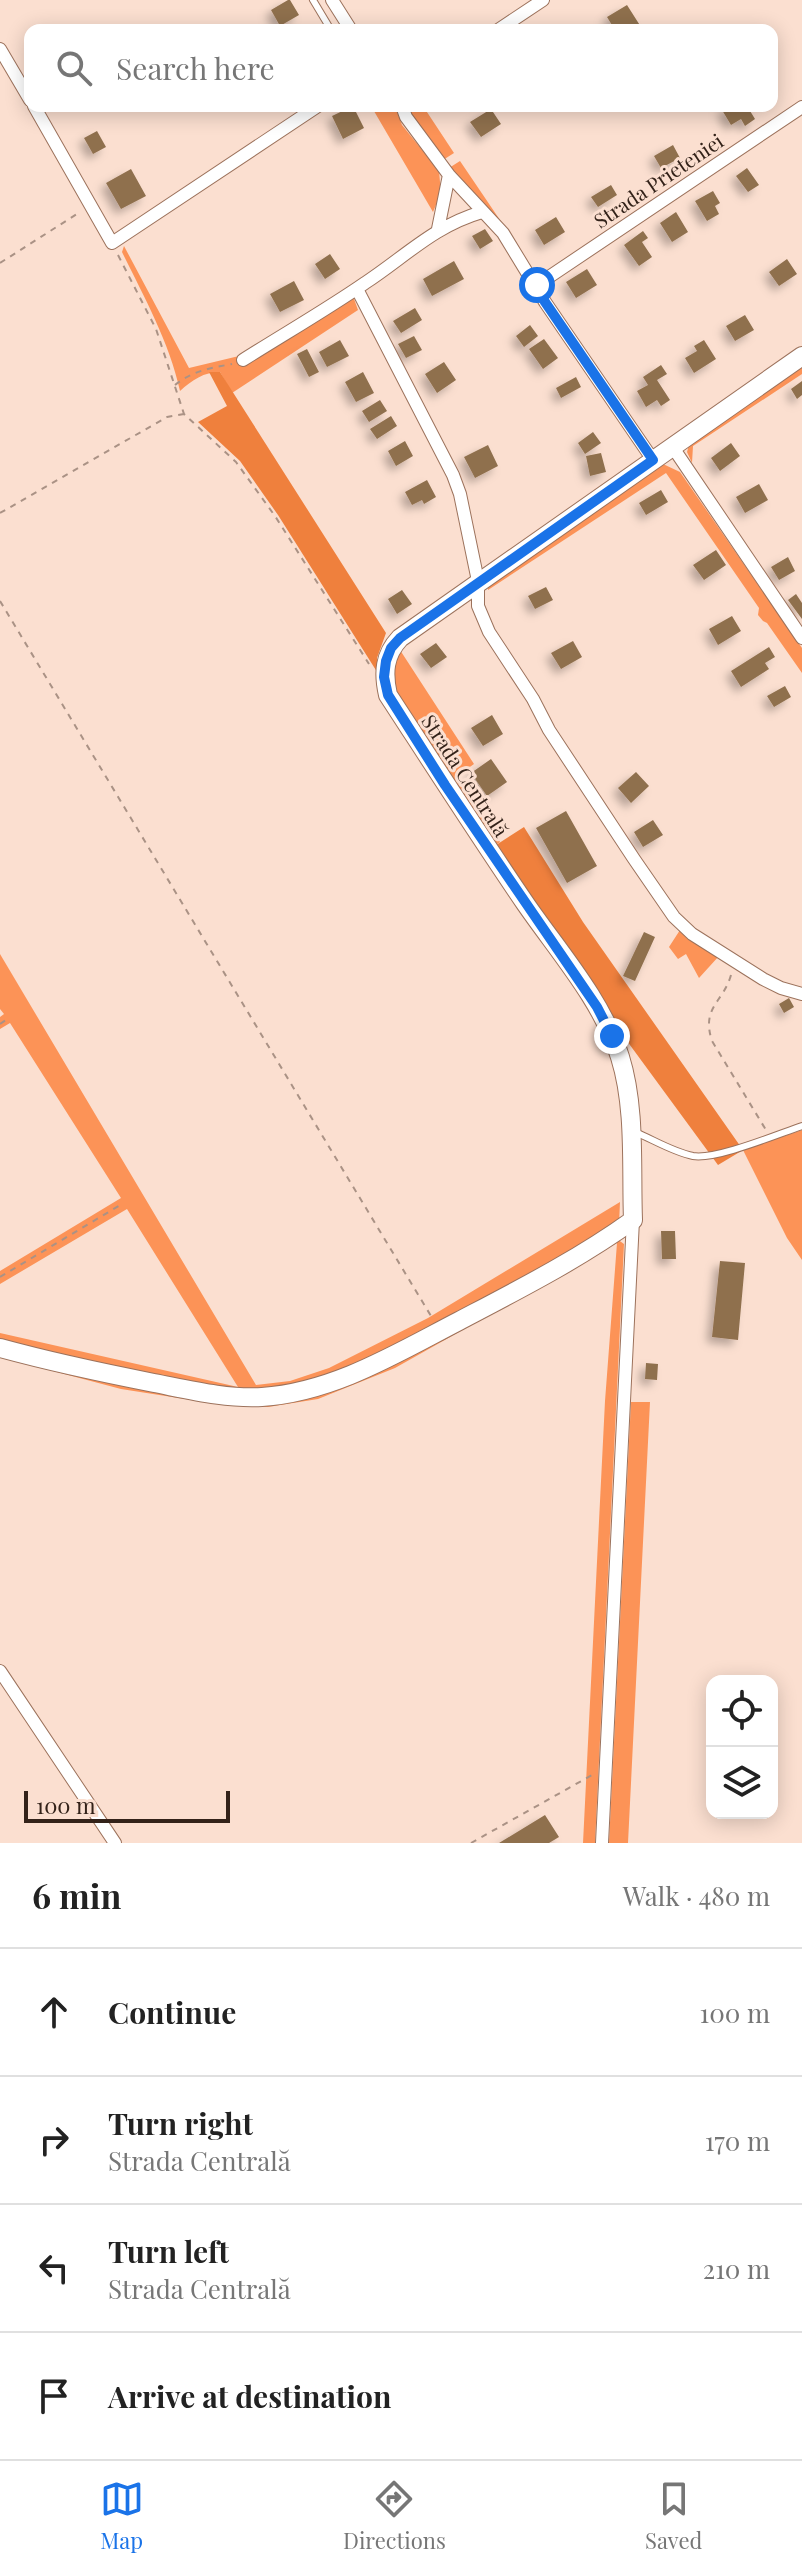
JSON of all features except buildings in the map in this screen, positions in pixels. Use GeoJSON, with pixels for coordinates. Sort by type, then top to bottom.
{"type":"FeatureCollection","features":[{"type":"Feature","properties":{"kind":"street"},"geometry":{"type":"LineString","coordinates":[[332,0],[347,24]]}},
{"type":"Feature","properties":{"kind":"street"},"geometry":{"type":"LineString","coordinates":[[507,24],[543,0]]}},
{"type":"Feature","properties":{"kind":"street"},"geometry":{"type":"LineString","coordinates":[[0,49],[24,90]]}},
{"type":"Feature","properties":{"kind":"street","name":"Strada Prieteniei"},"geometry":{"type":"LineString","coordinates":[[537,285],[802,107]]}},
{"type":"Feature","properties":{"kind":"street"},"geometry":{"type":"LineString","coordinates":[[37,112],[112,243],[309,112]]}},
{"type":"Feature","properties":{"kind":"street"},"geometry":{"type":"LineString","coordinates":[[404,112],[449,175],[503,233],[545,302],[653,460]]}},
{"type":"Feature","properties":{"kind":"street"},"geometry":{"type":"LineString","coordinates":[[438,229],[449,175]]}},
{"type":"Feature","properties":{"kind":"street"},"geometry":{"type":"LineString","coordinates":[[243,360],[357,289],[438,229],[482,212]]}},
{"type":"Feature","properties":{"kind":"street"},"geometry":{"type":"LineString","coordinates":[[357,289],[453,475],[460,494],[478,581],[478,606],[489,632],[533,699],[549,730],[683,927],[763,979],[802,994]]}},
{"type":"Feature","properties":{"kind":"street","name":"Strada Centrală"},"geometry":{"type":"LineString","coordinates":[[602,1843],[633,1220],[628,1098],[621,1060],[597,1007],[388,695],[384,677],[386,661],[391,648],[400,638],[802,356]]}},
{"type":"Feature","properties":{"kind":"street"},"geometry":{"type":"LineString","coordinates":[[672,446],[802,638]]}},
{"type":"Feature","properties":{"kind":"street"},"geometry":{"type":"LineString","coordinates":[[0,1348],[98,1372],[233,1397],[304,1392],[389,1357],[511,1294],[609,1238],[633,1220]]}},
{"type":"Feature","properties":{"kind":"street"},"geometry":{"type":"LineString","coordinates":[[0,1671],[115,1843]]}},
{"type":"Feature","properties":{"kind":"lane"},"geometry":{"type":"LineString","coordinates":[[313,0],[327,24]]}},
{"type":"Feature","properties":{"kind":"lane"},"geometry":{"type":"LineString","coordinates":[[630,1130],[681,1153],[698,1157],[802,1126]]}},
{"type":"Feature","properties":{"kind":"path"},"geometry":{"type":"LineString","coordinates":[[0,263],[91,205]]}},
{"type":"Feature","properties":{"kind":"path"},"geometry":{"type":"LineString","coordinates":[[112,243],[156,329],[184,414],[236,462],[275,516],[371,668]]}},
{"type":"Feature","properties":{"kind":"path"},"geometry":{"type":"LineString","coordinates":[[174,386],[199,371],[243,360]]}},
{"type":"Feature","properties":{"kind":"path"},"geometry":{"type":"LineString","coordinates":[[0,513],[167,417],[184,414]]}},
{"type":"Feature","properties":{"kind":"path"},"geometry":{"type":"LineString","coordinates":[[0,601],[440,1331]]}},
{"type":"Feature","properties":{"kind":"path"},"geometry":{"type":"LineString","coordinates":[[732,958],[726,990],[707,1019],[709,1031],[770,1137]]}},
{"type":"Feature","properties":{"kind":"path"},"geometry":{"type":"LineString","coordinates":[[0,1024],[9,1018]]}},
{"type":"Feature","properties":{"kind":"path"},"geometry":{"type":"LineString","coordinates":[[0,1277],[122,1204]]}},
{"type":"Feature","properties":{"kind":"path"},"geometry":{"type":"LineString","coordinates":[[471,1843],[607,1768]]}},
{"type":"Feature","properties":{"kind":"shaded area"},"geometry":{"type":"Polygon","coordinates":[[[375,112],[397,112],[402,125],[439,171],[441,193],[433,212],[375,112]]]}},
{"type":"Feature","properties":{"kind":"shaded area"},"geometry":{"type":"Polygon","coordinates":[[[427,112],[454,153],[443,160],[409,113],[427,112]]]}},
{"type":"Feature","properties":{"kind":"shaded area"},"geometry":{"type":"Polygon","coordinates":[[[460,161],[502,223],[482,206],[449,168],[460,161]]]}},
{"type":"Feature","properties":{"kind":"shaded area"},"geometry":{"type":"Polygon","coordinates":[[[124,246],[189,368],[239,356],[353,296],[358,310],[232,393],[220,372],[198,377],[180,391],[163,337],[122,252],[124,246]]]}},
{"type":"Feature","properties":{"kind":"shaded area"},"geometry":{"type":"Polygon","coordinates":[[[802,365],[802,374],[693,446],[692,463],[687,452],[689,445],[802,365]]]}},
{"type":"Feature","properties":{"kind":"shaded area"},"geometry":{"type":"Polygon","coordinates":[[[209,372],[220,372],[386,633],[377,658],[379,675],[278,515],[240,461],[198,422],[227,406],[209,372]]]}},
{"type":"Feature","properties":{"kind":"shaded area"},"geometry":{"type":"Polygon","coordinates":[[[663,464],[680,472],[802,648],[802,673],[758,615],[759,608],[666,473],[488,590],[488,583],[663,464]]]}},
{"type":"Feature","properties":{"kind":"shaded area"},"geometry":{"type":"Polygon","coordinates":[[[400,650],[474,764],[457,776],[500,842],[493,847],[395,694],[392,664],[400,650]]]}},
{"type":"Feature","properties":{"kind":"shaded area"},"geometry":{"type":"Polygon","coordinates":[[[524,827],[583,922],[743,1150],[718,1165],[605,1011],[493,847],[524,827]]]}},
{"type":"Feature","properties":{"kind":"shaded area"},"geometry":{"type":"Polygon","coordinates":[[[680,930],[719,956],[699,978],[686,954],[678,959],[669,947],[680,930]]]}},
{"type":"Feature","properties":{"kind":"shaded area"},"geometry":{"type":"Polygon","coordinates":[[[0,954],[256,1385],[290,1381],[329,1368],[428,1318],[620,1202],[619,1224],[588,1246],[338,1376],[242,1393],[0,1343],[0,1333],[238,1387],[127,1209],[0,1284],[0,1271],[121,1198],[10,1023],[0,1029],[0,1017],[4,1014],[0,1009],[0,954]]]}},
{"type":"Feature","properties":{"kind":"shaded area"},"geometry":{"type":"Polygon","coordinates":[[[802,1130],[802,1260],[787,1238],[743,1150],[802,1130]]]}},
{"type":"Feature","properties":{"kind":"shaded area"},"geometry":{"type":"Polygon","coordinates":[[[617,1239],[624,1244],[595,1843],[583,1843],[605,1401],[617,1243],[395,1368],[318,1399],[268,1407],[217,1404],[121,1389],[0,1357],[0,1352],[283,1399],[617,1239]]]}},
{"type":"Feature","properties":{"kind":"shaded area"},"geometry":{"type":"Polygon","coordinates":[[[631,1402],[650,1402],[628,1843],[609,1843],[631,1402]]]}},
{"type":"Feature","properties":{"kind":"route"},"geometry":{"type":"LineString","coordinates":[[537,285],[545,302],[653,460],[400,638],[391,648],[384,677],[388,695],[445,785],[597,1007],[612,1036]]}}]}
